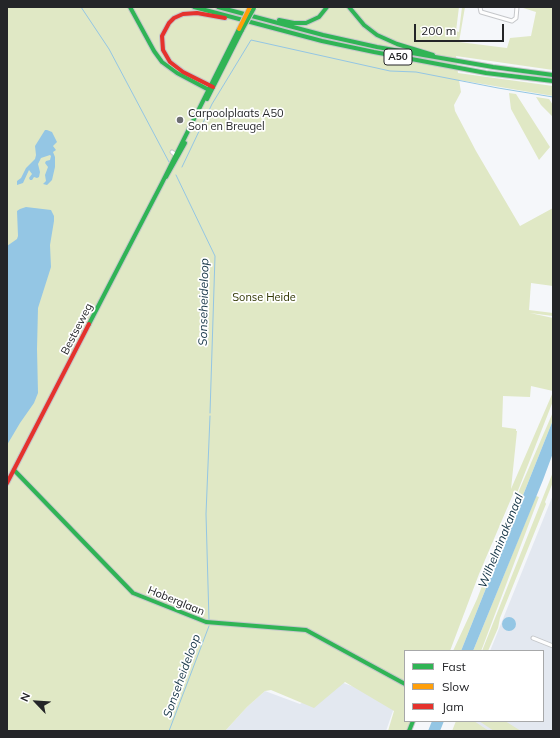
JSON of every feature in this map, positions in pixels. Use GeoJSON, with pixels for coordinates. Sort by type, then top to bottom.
{"type":"FeatureCollection","features":[{"type":"Feature","properties":{"kind":"main road"},"geometry":{"type":"LineString","coordinates":[[130,7],[154,51],[162,62],[177,73],[211,88]]}},
{"type":"Feature","properties":{"kind":"main road","name":"A50"},"geometry":{"type":"LineString","coordinates":[[194,7],[322,41],[422,62],[553,81]]}},
{"type":"Feature","properties":{"kind":"main road","name":"A50"},"geometry":{"type":"LineString","coordinates":[[218,7],[244,15],[377,47],[441,59],[553,75]]}},
{"type":"Feature","properties":{"kind":"main road","name":"Bestseweg"},"geometry":{"type":"LineString","coordinates":[[175,154],[253,7]]}},
{"type":"Feature","properties":{"kind":"main road","name":"A50"},"geometry":{"type":"LineString","coordinates":[[244,15],[257,15],[294,23],[306,23],[319,17],[327,7]]}},
{"type":"Feature","properties":{"kind":"main road","name":"A50"},"geometry":{"type":"LineString","coordinates":[[349,7],[364,25],[377,35],[390,42],[426,52],[441,59]]}},
{"type":"Feature","properties":{"kind":"main road","name":"A50"},"geometry":{"type":"LineString","coordinates":[[211,88],[179,70],[168,59],[162,46],[162,36],[166,28],[174,18],[187,14],[200,14],[246,21]]}},
{"type":"Feature","properties":{"kind":"main road","name":"Bestseweg"},"geometry":{"type":"LineString","coordinates":[[7,483],[162,183],[175,154],[211,88]]}},
{"type":"Feature","properties":{"kind":"main road","name":"Hoberglaan"},"geometry":{"type":"LineString","coordinates":[[14,470],[19,478],[23,480],[112,572],[138,595],[206,622],[306,630],[404,683]]}},
{"type":"Feature","properties":{"kind":"street"},"geometry":{"type":"LineString","coordinates":[[480,7],[480,12],[512,21],[516,18],[517,7]]}},
{"type":"Feature","properties":{"kind":"street"},"geometry":{"type":"LineString","coordinates":[[533,638],[553,646]]}},
{"type":"Feature","properties":{"kind":"shaded area"},"geometry":{"type":"Polygon","coordinates":[[[553,495],[553,731],[456,731],[460,722],[544,722],[544,650],[490,650],[553,495]]]}},
{"type":"Feature","properties":{"kind":"shaded area"},"geometry":{"type":"Polygon","coordinates":[[[338,681],[396,702],[386,731],[226,730],[247,707],[265,691],[300,704],[338,681]]]}},
{"type":"Feature","properties":{"kind":"green space","name":"Sonse Heide"},"geometry":{"type":"Polygon","coordinates":[[[7,7],[459,7],[456,31],[459,32],[462,7],[465,7],[459,42],[507,48],[510,38],[531,36],[536,12],[520,7],[553,7],[553,70],[456,56],[458,73],[553,86],[553,96],[459,80],[461,92],[454,105],[455,111],[476,151],[520,226],[553,208],[553,286],[531,283],[529,310],[553,313],[553,316],[530,313],[553,318],[553,391],[531,386],[530,397],[503,396],[502,427],[516,429],[517,431],[511,489],[553,392],[553,401],[517,493],[514,492],[479,574],[450,650],[404,650],[404,722],[411,722],[407,731],[388,731],[394,711],[345,682],[314,708],[271,690],[265,691],[247,707],[226,730],[228,731],[7,731],[7,7]]]}},
{"type":"Feature","properties":{"kind":"green space"},"geometry":{"type":"Polygon","coordinates":[[[509,93],[516,94],[550,147],[539,160],[511,109],[509,93]]]}},
{"type":"Feature","properties":{"kind":"green space"},"geometry":{"type":"Polygon","coordinates":[[[536,97],[549,99],[553,105],[553,117],[541,105],[536,97]]]}},
{"type":"Feature","properties":{"kind":"green space"},"geometry":{"type":"Polygon","coordinates":[[[553,412],[553,420],[461,650],[453,650],[477,599],[518,493],[553,412]]]}},
{"type":"Feature","properties":{"kind":"green space"},"geometry":{"type":"Polygon","coordinates":[[[553,472],[553,482],[545,502],[546,504],[500,618],[498,628],[488,650],[482,650],[553,472]]]}},
{"type":"Feature","properties":{"kind":"green space"},"geometry":{"type":"Polygon","coordinates":[[[536,496],[539,497],[481,650],[473,650],[536,496]]]}},
{"type":"Feature","properties":{"kind":"green space"},"geometry":{"type":"Polygon","coordinates":[[[456,722],[476,722],[489,731],[452,731],[456,722]]]}},
{"type":"Feature","properties":{"kind":"green space"},"geometry":{"type":"Polygon","coordinates":[[[480,722],[507,722],[521,731],[494,731],[480,722]]]}},
{"type":"Feature","properties":{"kind":"water"},"geometry":{"type":"Polygon","coordinates":[[[45,130],[52,132],[57,142],[53,146],[56,150],[53,152],[55,157],[55,167],[52,180],[47,185],[43,184],[46,181],[45,175],[48,167],[45,163],[46,161],[50,160],[50,155],[41,158],[38,164],[40,172],[39,177],[34,177],[30,180],[29,178],[32,174],[29,170],[23,183],[17,185],[17,181],[21,178],[26,168],[35,159],[35,146],[45,130]]]}},
{"type":"Feature","properties":{"kind":"water"},"geometry":{"type":"Polygon","coordinates":[[[26,207],[51,210],[54,216],[50,245],[51,267],[38,308],[38,393],[34,403],[7,445],[7,246],[17,239],[18,236],[17,211],[26,207]]]}},
{"type":"Feature","properties":{"kind":"water"},"geometry":{"type":"Polygon","coordinates":[[[553,420],[553,453],[543,480],[473,650],[461,650],[553,420]]]}},
{"type":"Feature","properties":{"kind":"water"},"geometry":{"type":"Polygon","coordinates":[[[506,617],[512,617],[516,621],[516,627],[512,631],[506,631],[502,627],[502,621],[506,617]]]}},
{"type":"Feature","properties":{"kind":"water"},"geometry":{"type":"Polygon","coordinates":[[[432,722],[444,722],[440,731],[428,731],[432,722]]]}},
{"type":"Feature","properties":{"kind":"waterway","name":"Sonseheideloop"},"geometry":{"type":"LineString","coordinates":[[81,7],[109,49],[169,162]]}},
{"type":"Feature","properties":{"kind":"waterway"},"geometry":{"type":"LineString","coordinates":[[182,167],[212,104],[251,40],[390,71],[416,72],[553,97]]}},
{"type":"Feature","properties":{"kind":"waterway","name":"Sonseheideloop"},"geometry":{"type":"LineString","coordinates":[[176,175],[215,256],[210,413]]}},
{"type":"Feature","properties":{"kind":"waterway","name":"Sonseheideloop"},"geometry":{"type":"LineString","coordinates":[[209,620],[206,514],[210,416]]}},
{"type":"Feature","properties":{"kind":"waterway","name":"Sonseheideloop"},"geometry":{"type":"LineString","coordinates":[[169,731],[209,626]]}},
{"type":"Feature","properties":{"kind":"traffic: fast"},"geometry":{"type":"LineString","coordinates":[[130,7],[154,51],[162,62],[177,73],[211,91]]}},
{"type":"Feature","properties":{"kind":"traffic: fast"},"geometry":{"type":"LineString","coordinates":[[194,7],[322,41],[374,52],[486,73],[553,81]]}},
{"type":"Feature","properties":{"kind":"traffic: fast"},"geometry":{"type":"LineString","coordinates":[[218,7],[323,35],[377,47],[493,67],[553,75]]}},
{"type":"Feature","properties":{"kind":"traffic: fast"},"geometry":{"type":"LineString","coordinates":[[279,20],[294,23],[306,23],[319,17],[327,7]]}},
{"type":"Feature","properties":{"kind":"traffic: fast"},"geometry":{"type":"LineString","coordinates":[[349,7],[364,25],[377,35],[397,44],[433,55]]}},
{"type":"Feature","properties":{"kind":"traffic: fast"},"geometry":{"type":"LineString","coordinates":[[242,30],[254,8]]}},
{"type":"Feature","properties":{"kind":"traffic: fast"},"geometry":{"type":"LineString","coordinates":[[89,324],[239,29]]}},
{"type":"Feature","properties":{"kind":"traffic: fast"},"geometry":{"type":"LineString","coordinates":[[207,99],[242,30]]}},
{"type":"Feature","properties":{"kind":"traffic: fast"},"geometry":{"type":"LineString","coordinates":[[166,177],[185,143]]}},
{"type":"Feature","properties":{"kind":"traffic: fast"},"geometry":{"type":"LineString","coordinates":[[14,470],[133,593],[206,622],[306,630],[404,683]]}},
{"type":"Feature","properties":{"kind":"traffic: fast"},"geometry":{"type":"LineString","coordinates":[[409,731],[413,722]]}},
{"type":"Feature","properties":{"kind":"traffic: jam"},"geometry":{"type":"LineString","coordinates":[[213,87],[183,72],[170,62],[163,50],[162,36],[169,23],[174,18],[183,14],[197,13],[225,18]]}},
{"type":"Feature","properties":{"kind":"traffic: jam"},"geometry":{"type":"LineString","coordinates":[[7,483],[89,324]]}},
{"type":"Feature","properties":{"kind":"traffic: slow"},"geometry":{"type":"LineString","coordinates":[[239,29],[250,7]]}},
{"type":"Feature","properties":{"kind":"place","name":"Carpoolplaats A50 Son en Breugel"},"geometry":{"type":"Point","coordinates":[180,120]}},
{"type":"Feature","properties":{"kind":"water label","name":"Wilhelminakanaal"},"geometry":{"type":"Point","coordinates":[501,541]}}]}
